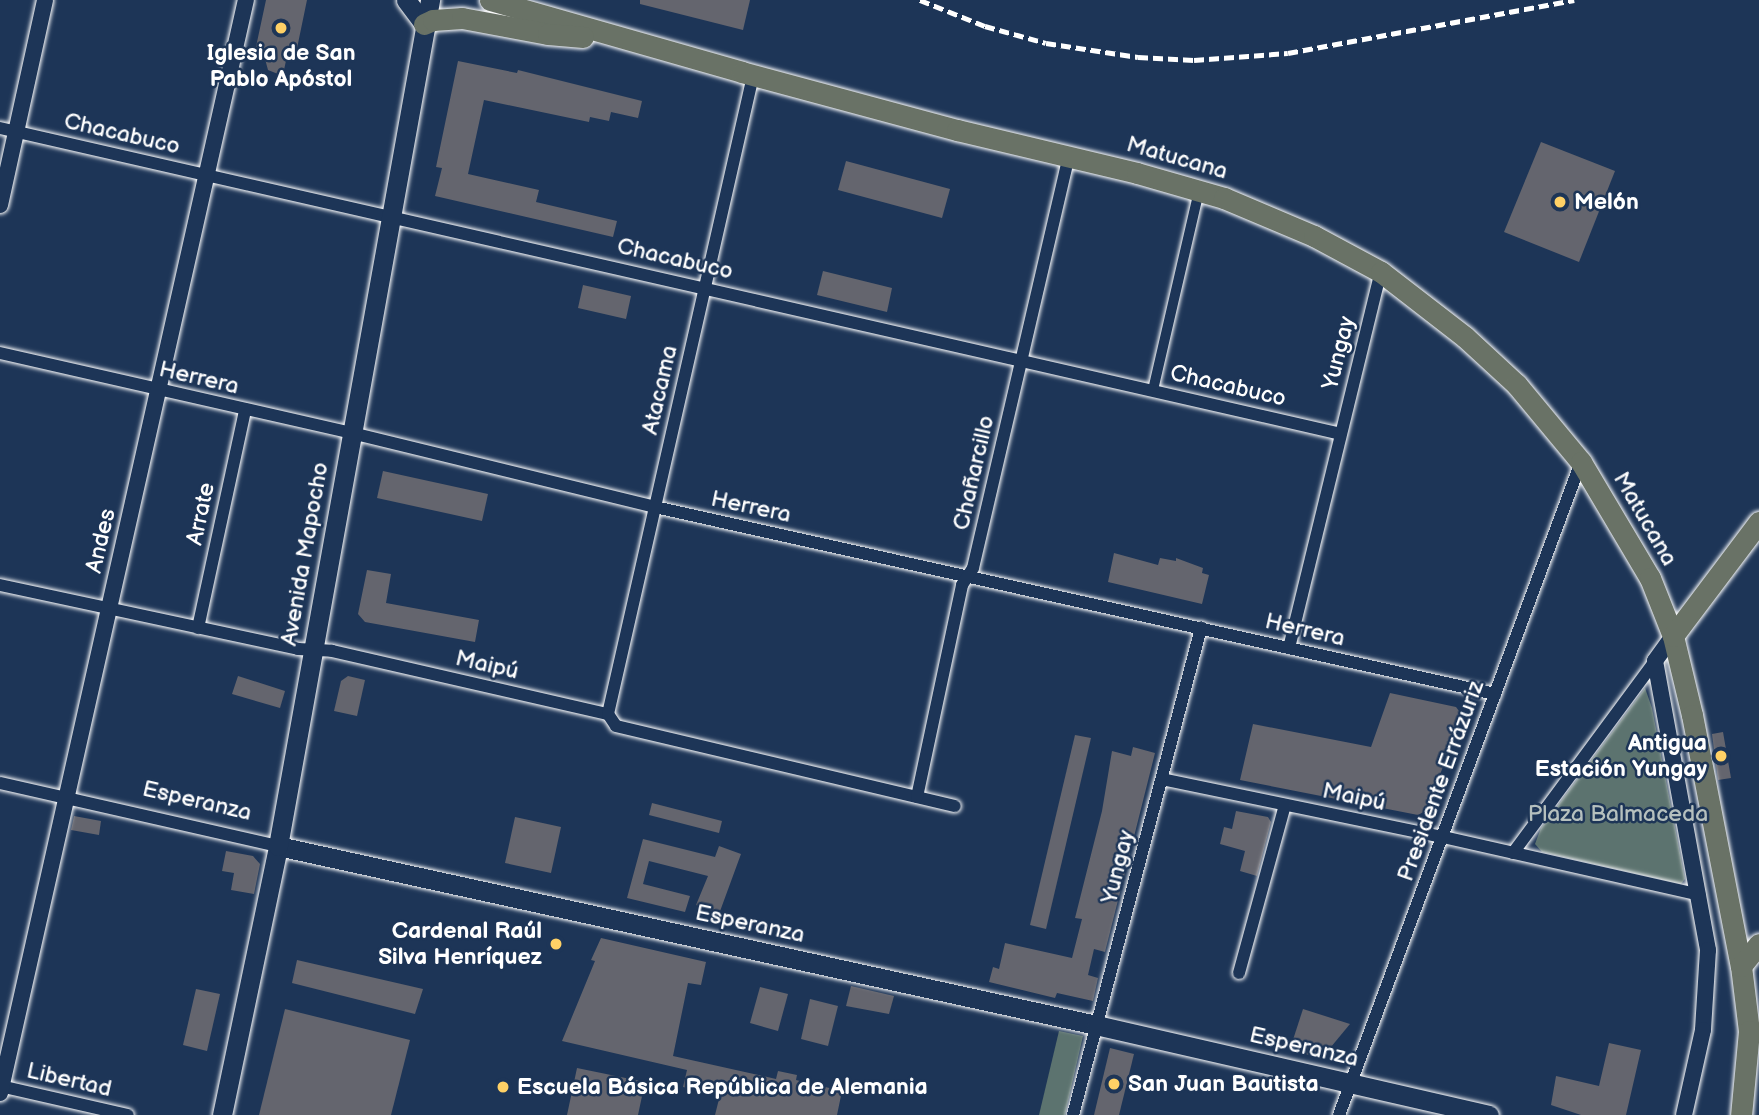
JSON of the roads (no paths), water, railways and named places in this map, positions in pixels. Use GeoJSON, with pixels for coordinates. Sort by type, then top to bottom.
{"type":"FeatureCollection","features":[{"type":"Feature","properties":{"kind":"main road"},"geometry":{"type":"LineString","coordinates":[[405,0],[424,24],[433,20],[462,18],[548,34],[613,37]]}},
{"type":"Feature","properties":{"kind":"main road","name":"Avenida Mapocho"},"geometry":{"type":"LineString","coordinates":[[222,1115],[278,846],[430,0]]}},
{"type":"Feature","properties":{"kind":"main road","name":"Matucana"},"geometry":{"type":"LineString","coordinates":[[490,0],[753,76],[1199,190],[1289,224],[1381,272],[1465,337],[1517,385],[1581,462],[1650,578],[1673,636],[1692,715],[1741,966],[1754,1060],[1741,1115]]}},
{"type":"Feature","properties":{"kind":"main road"},"geometry":{"type":"LineString","coordinates":[[1673,636],[1759,522]]}},
{"type":"Feature","properties":{"kind":"main road","name":"Esperanza"},"geometry":{"type":"LineString","coordinates":[[278,846],[1096,1025],[1489,1115]]}},
{"type":"Feature","properties":{"kind":"main road"},"geometry":{"type":"LineString","coordinates":[[1741,966],[1759,944]]}},
{"type":"Feature","properties":{"kind":"street"},"geometry":{"type":"LineString","coordinates":[[0,205],[8,130],[45,0]]}},
{"type":"Feature","properties":{"kind":"street","name":"Andes"},"geometry":{"type":"LineString","coordinates":[[1,1088],[246,0]]}},
{"type":"Feature","properties":{"kind":"street","name":"Atacama"},"geometry":{"type":"LineString","coordinates":[[608,714],[753,76]]}},
{"type":"Feature","properties":{"kind":"street","name":"Chacabuco"},"geometry":{"type":"LineString","coordinates":[[8,130],[1022,359],[1341,434]]}},
{"type":"Feature","properties":{"kind":"street","name":"Chañarcillo"},"geometry":{"type":"LineString","coordinates":[[917,797],[962,585],[973,568],[1069,157]]}},
{"type":"Feature","properties":{"kind":"street"},"geometry":{"type":"LineString","coordinates":[[1153,390],[1199,190]]}},
{"type":"Feature","properties":{"kind":"street","name":"Yungay"},"geometry":{"type":"LineString","coordinates":[[1289,648],[1381,272]]}},
{"type":"Feature","properties":{"kind":"street","name":"Herrera"},"geometry":{"type":"LineString","coordinates":[[0,353],[352,433],[655,508],[1495,694]]}},
{"type":"Feature","properties":{"kind":"street","name":"Arrate"},"geometry":{"type":"LineString","coordinates":[[198,628],[244,410]]}},
{"type":"Feature","properties":{"kind":"street","name":"Presidente Errázuriz"},"geometry":{"type":"LineString","coordinates":[[1339,1115],[1581,462]]}},
{"type":"Feature","properties":{"kind":"street","name":"Maipú"},"geometry":{"type":"LineString","coordinates":[[0,584],[198,628],[313,650],[332,651],[608,714],[616,726],[955,806]]}},
{"type":"Feature","properties":{"kind":"street","name":"Yungay"},"geometry":{"type":"LineString","coordinates":[[1073,1115],[1201,628]]}},
{"type":"Feature","properties":{"kind":"street"},"geometry":{"type":"LineString","coordinates":[[1513,853],[1673,636]]}},
{"type":"Feature","properties":{"kind":"street"},"geometry":{"type":"LineString","coordinates":[[1655,661],[1708,950],[1699,1060],[1684,1115]]}},
{"type":"Feature","properties":{"kind":"street","name":"Maipú"},"geometry":{"type":"LineString","coordinates":[[1162,779],[1443,837],[1700,895]]}},
{"type":"Feature","properties":{"kind":"street","name":"Esperanza"},"geometry":{"type":"LineString","coordinates":[[0,783],[278,846]]}},
{"type":"Feature","properties":{"kind":"street"},"geometry":{"type":"LineString","coordinates":[[1239,973],[1285,805]]}},
{"type":"Feature","properties":{"kind":"street","name":"Libertad"},"geometry":{"type":"LineString","coordinates":[[1,1088],[128,1115]]}},
{"type":"Feature","properties":{"kind":"railway"},"geometry":{"type":"LineString","coordinates":[[920,0],[985,26],[1046,43],[1138,57],[1194,60],[1288,53],[1574,0]]}},
{"type":"Feature","properties":{"kind":"place","name":"Iglesia de San Pablo Apóstol"},"geometry":{"type":"Point","coordinates":[281,28]}},
{"type":"Feature","properties":{"kind":"place","name":"Melón"},"geometry":{"type":"Point","coordinates":[1560,202]}},
{"type":"Feature","properties":{"kind":"place","name":"Antigua Estación Yungay"},"geometry":{"type":"Point","coordinates":[1721,756]}},
{"type":"Feature","properties":{"kind":"place","name":"Cardenal Raúl Silva Henríquez"},"geometry":{"type":"Point","coordinates":[556,944]}},
{"type":"Feature","properties":{"kind":"place","name":"San Juan Bautista"},"geometry":{"type":"Point","coordinates":[1114,1084]}},
{"type":"Feature","properties":{"kind":"place","name":"Escuela Básica República de Alemania"},"geometry":{"type":"Point","coordinates":[503,1087]}},
{"type":"Feature","properties":{"kind":"park label","name":"Plaza Balmaceda"},"geometry":{"type":"Point","coordinates":[1618,814]}}]}
